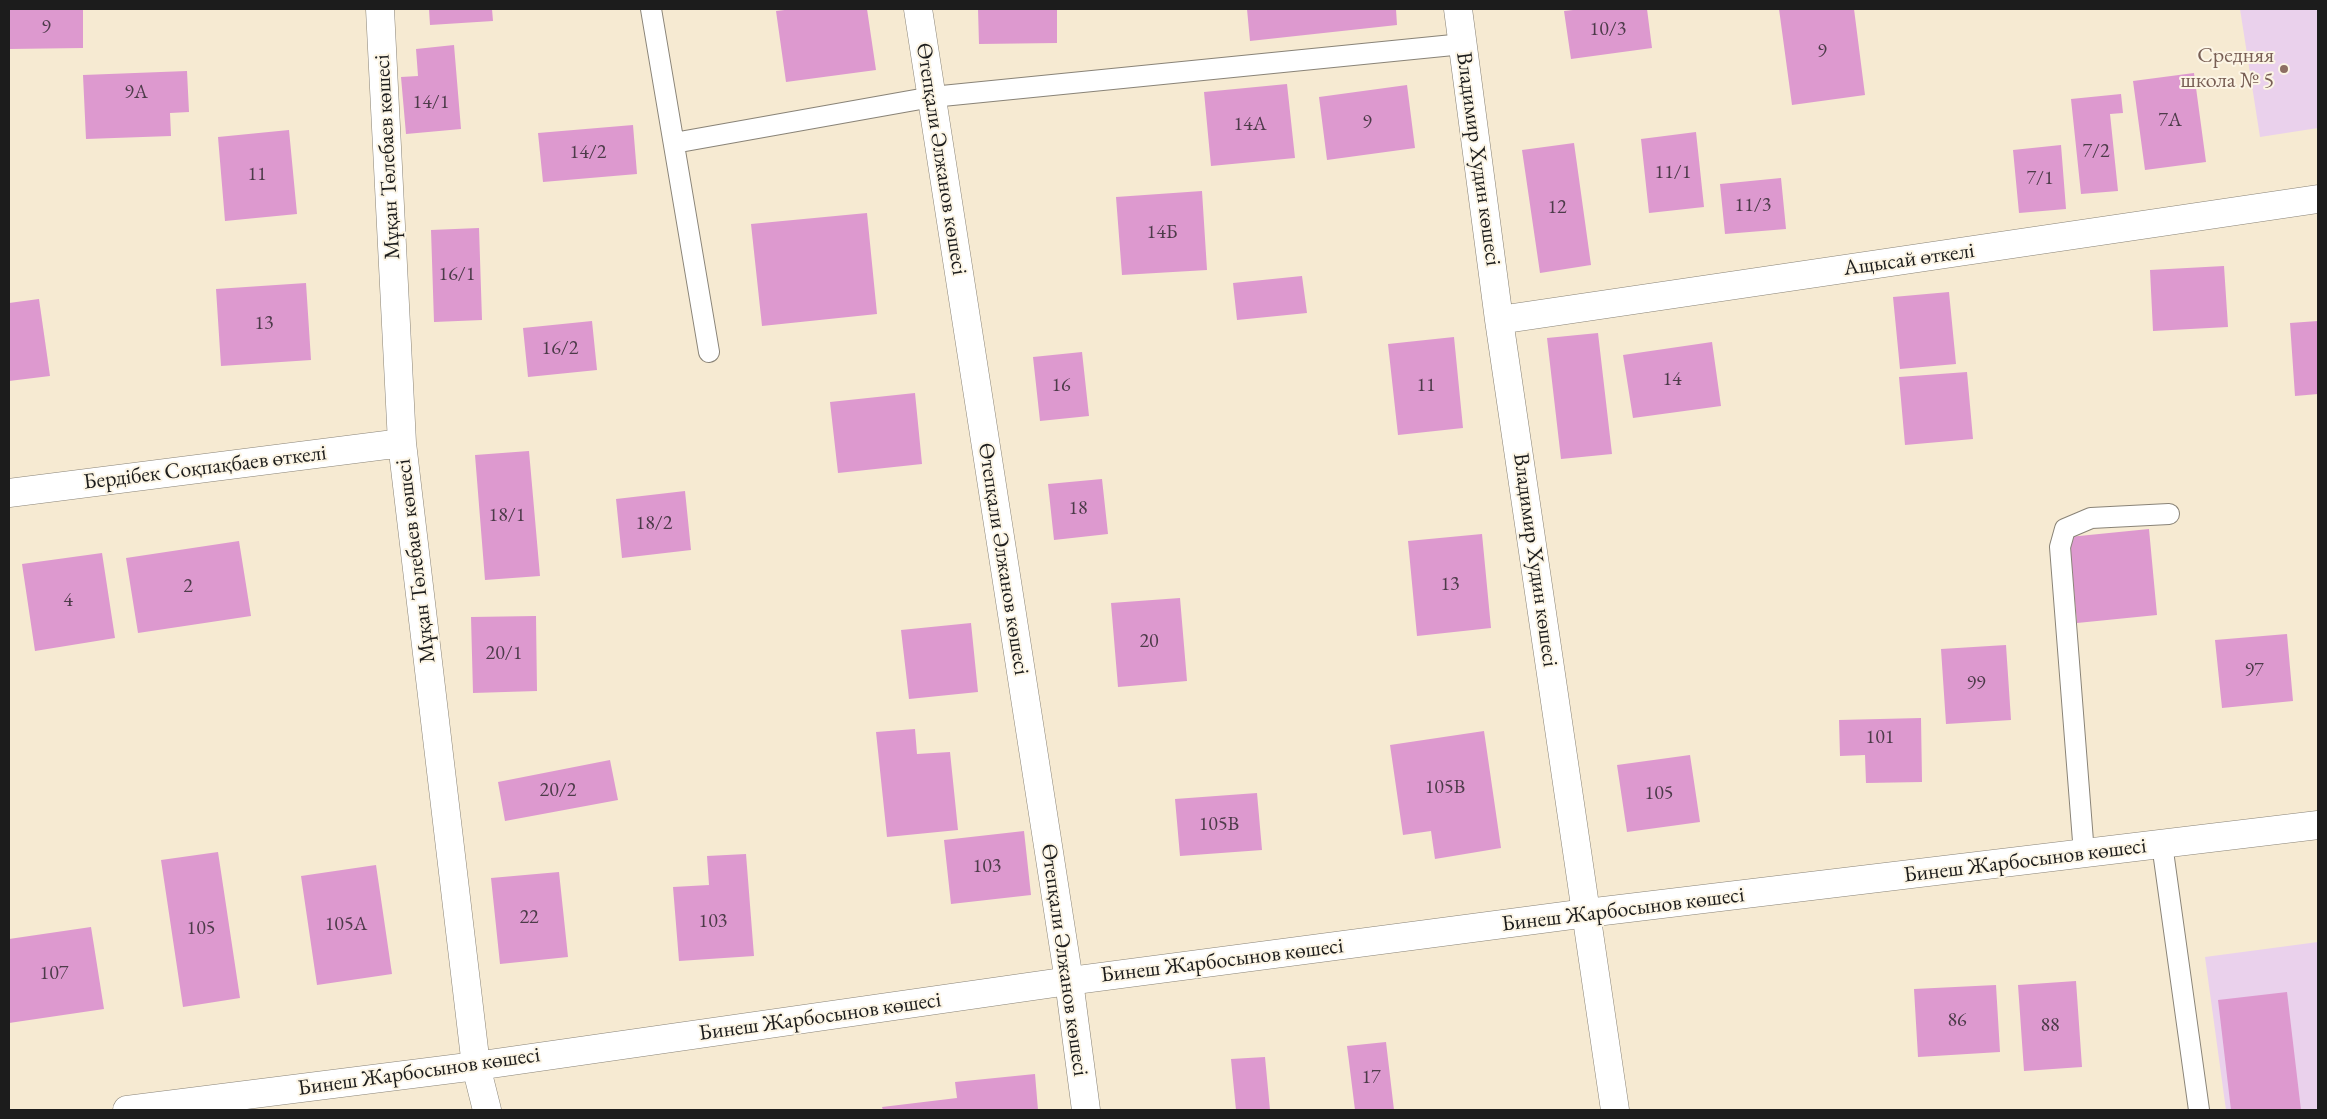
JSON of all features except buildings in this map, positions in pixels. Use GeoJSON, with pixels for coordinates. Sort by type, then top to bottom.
{"type":"FeatureCollection","features":[{"type":"Feature","properties":{"kind":"street","name":"Мұқан Төлебаев көшесі"},"geometry":{"type":"LineString","coordinates":[[380,9],[402,443],[476,1066],[486,1110]]}},
{"type":"Feature","properties":{"kind":"street","name":"Өтепқали Әлжанов көшесі"},"geometry":{"type":"LineString","coordinates":[[918,9],[1069,981],[1086,1110]]}},
{"type":"Feature","properties":{"kind":"street","name":"Владимир Худин көшесі"},"geometry":{"type":"LineString","coordinates":[[1458,9],[1499,320],[1615,1110]]}},
{"type":"Feature","properties":{"kind":"street","name":"Ащысай өткелі"},"geometry":{"type":"LineString","coordinates":[[1499,320],[2318,199]]}},
{"type":"Feature","properties":{"kind":"street","name":"Бердібек Соқпақбаев өткелі"},"geometry":{"type":"LineString","coordinates":[[9,493],[402,443]]}},
{"type":"Feature","properties":{"kind":"street","name":"Бинеш Жарбосынов көшесі"},"geometry":{"type":"LineString","coordinates":[[127,1110],[476,1066],[1069,981],[1587,913],[2318,825]]}},
{"type":"Feature","properties":{"kind":"lane"},"geometry":{"type":"LineString","coordinates":[[651,9],[709,352]]}},
{"type":"Feature","properties":{"kind":"lane"},"geometry":{"type":"LineString","coordinates":[[674,143],[932,97],[1463,44]]}},
{"type":"Feature","properties":{"kind":"lane"},"geometry":{"type":"LineString","coordinates":[[2084,854],[2060,547],[2065,529],[2091,518],[2169,514]]}},
{"type":"Feature","properties":{"kind":"lane"},"geometry":{"type":"LineString","coordinates":[[2162,844],[2199,1110]]}},
{"type":"Feature","properties":{"kind":"shaded area","name":"Средняя школа № 5"},"geometry":{"type":"Polygon","coordinates":[[[2240,9],[2318,9],[2318,128],[2260,137],[2240,9]]]}},
{"type":"Feature","properties":{"kind":"shaded area"},"geometry":{"type":"Polygon","coordinates":[[[2318,942],[2318,1110],[2226,1110],[2205,957],[2318,942]]]}},
{"type":"Feature","properties":{"kind":"place","name":"Средняя школа № 5"},"geometry":{"type":"Point","coordinates":[2284,69]}}]}
